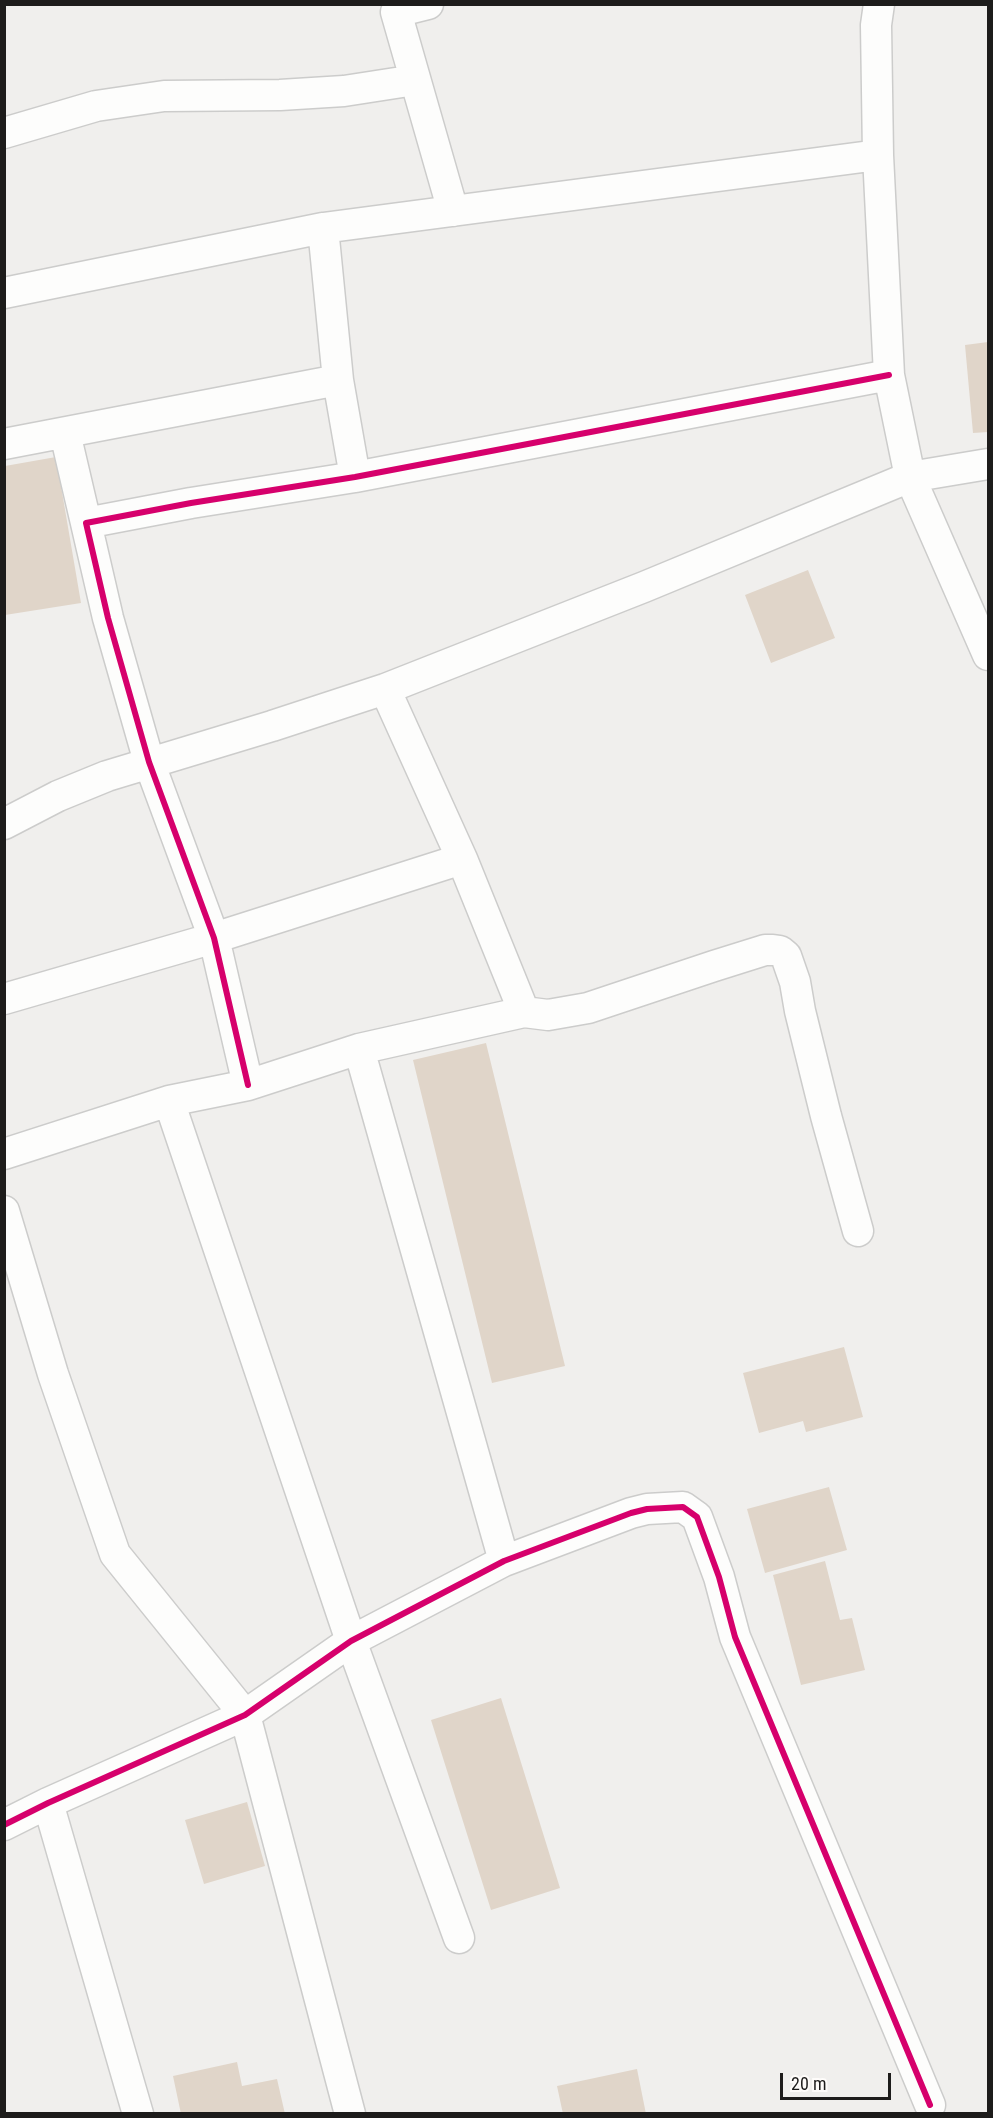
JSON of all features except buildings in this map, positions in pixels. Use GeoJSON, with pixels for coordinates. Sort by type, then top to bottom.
{"type":"FeatureCollection","features":[{"type":"Feature","properties":{"kind":"street"},"geometry":{"type":"LineString","coordinates":[[428,4],[395,8],[453,211]]}},
{"type":"Feature","properties":{"kind":"street"},"geometry":{"type":"LineString","coordinates":[[879,4],[876,25],[878,155],[889,375],[910,477],[988,655]]}},
{"type":"Feature","properties":{"kind":"street"},"geometry":{"type":"LineString","coordinates":[[4,133],[96,106],[164,96],[344,92],[415,80]]}},
{"type":"Feature","properties":{"kind":"street"},"geometry":{"type":"LineString","coordinates":[[4,293],[323,228],[878,155]]}},
{"type":"Feature","properties":{"kind":"street"},"geometry":{"type":"LineString","coordinates":[[323,228],[338,380],[355,477]]}},
{"type":"Feature","properties":{"kind":"street"},"geometry":{"type":"LineString","coordinates":[[86,523],[191,503],[355,477],[889,375]]}},
{"type":"Feature","properties":{"kind":"street"},"geometry":{"type":"LineString","coordinates":[[4,444],[338,380]]}},
{"type":"Feature","properties":{"kind":"street"},"geometry":{"type":"LineString","coordinates":[[65,434],[108,618],[149,762],[214,938],[248,1085]]}},
{"type":"Feature","properties":{"kind":"street"},"geometry":{"type":"LineString","coordinates":[[4,824],[68,792],[107,776],[385,689],[645,587],[910,477],[988,464]]}},
{"type":"Feature","properties":{"kind":"street"},"geometry":{"type":"LineString","coordinates":[[385,689],[462,859],[524,1012]]}},
{"type":"Feature","properties":{"kind":"street"},"geometry":{"type":"LineString","coordinates":[[4,999],[214,938],[462,859]]}},
{"type":"Feature","properties":{"kind":"street"},"geometry":{"type":"LineString","coordinates":[[4,1154],[169,1101],[248,1085],[359,1049],[524,1012],[548,1015],[588,1008],[765,950],[780,951],[786,956],[795,982],[826,1116],[858,1231]]}},
{"type":"Feature","properties":{"kind":"street"},"geometry":{"type":"LineString","coordinates":[[359,1049],[504,1561]]}},
{"type":"Feature","properties":{"kind":"street"},"geometry":{"type":"LineString","coordinates":[[169,1101],[351,1641],[459,1938]]}},
{"type":"Feature","properties":{"kind":"street"},"geometry":{"type":"LineString","coordinates":[[4,1211],[53,1374],[115,1554],[245,1716],[350,2114]]}},
{"type":"Feature","properties":{"kind":"street"},"geometry":{"type":"LineString","coordinates":[[4,1825],[48,1803],[245,1716],[351,1641],[504,1561],[631,1513],[646,1509],[683,1507],[697,1517],[719,1577],[735,1636],[930,2105]]}},
{"type":"Feature","properties":{"kind":"street"},"geometry":{"type":"LineString","coordinates":[[48,1803],[138,2114]]}},
{"type":"Feature","properties":{"kind":"cycle path"},"geometry":{"type":"LineString","coordinates":[[248,1085],[214,938],[149,762],[108,618],[86,523],[191,503],[355,477],[889,375]]}},
{"type":"Feature","properties":{"kind":"cycle path"},"geometry":{"type":"LineString","coordinates":[[4,1825],[245,1715],[351,1641],[504,1561],[631,1513],[647,1509],[683,1507],[697,1517],[719,1577],[735,1637],[930,2105]]}}]}
